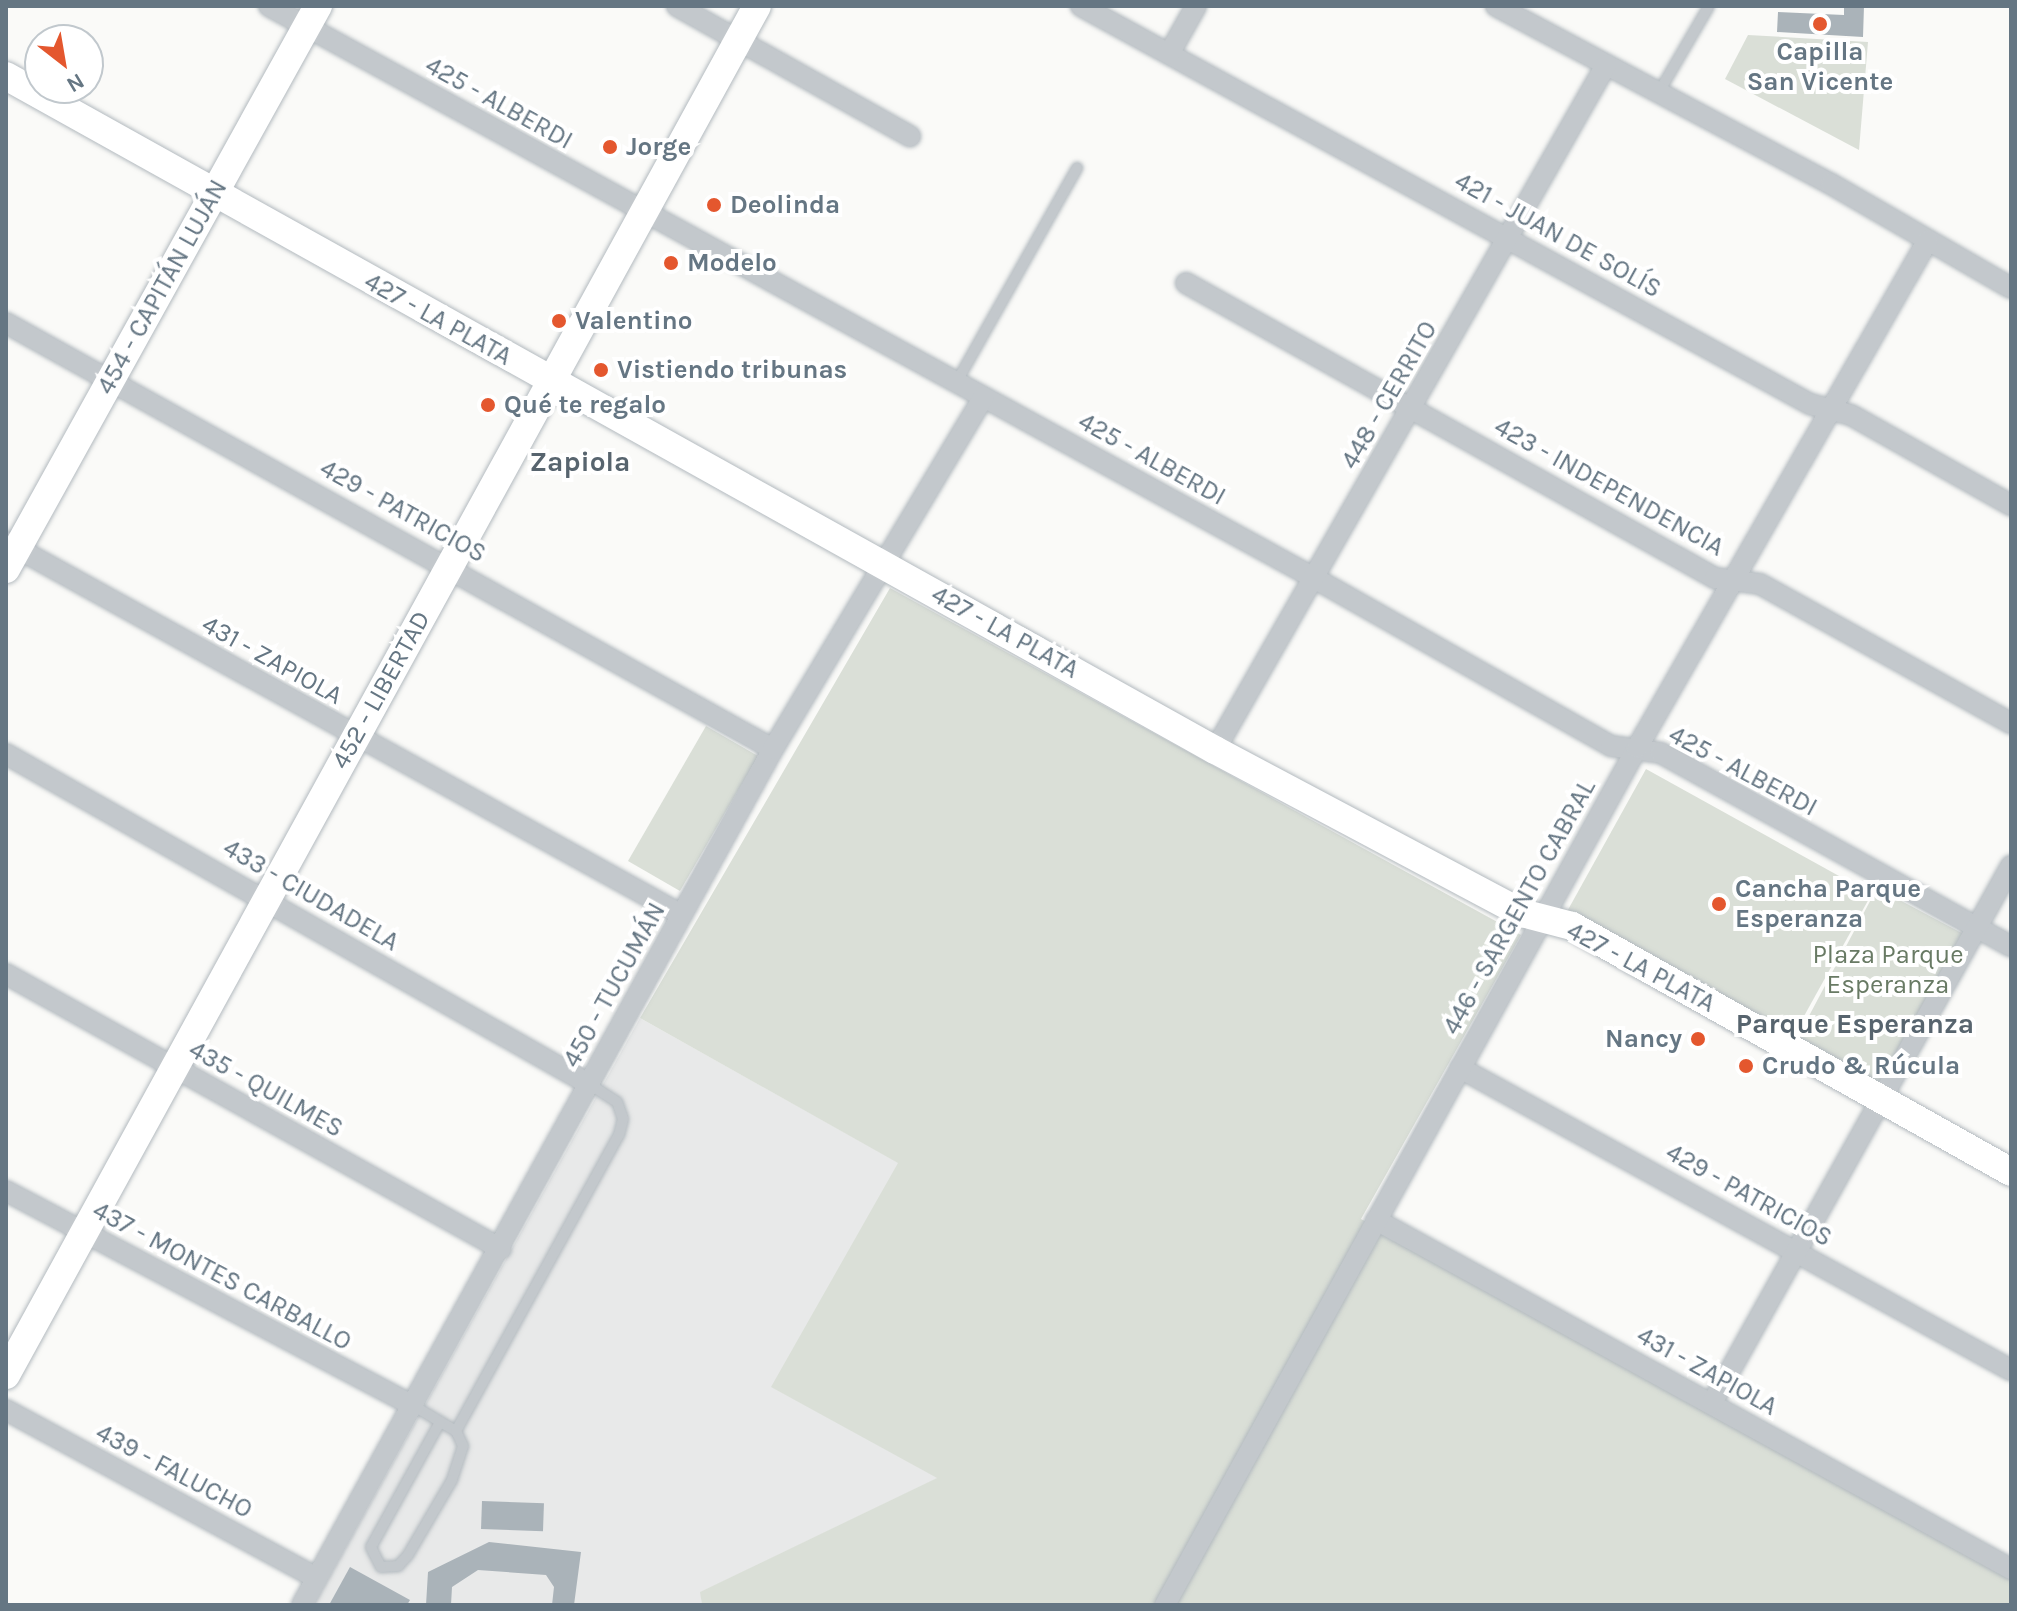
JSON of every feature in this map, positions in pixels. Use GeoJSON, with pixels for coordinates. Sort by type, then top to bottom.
{"type":"FeatureCollection","features":[{"type":"Feature","properties":{"kind":"street","name":"425 - ALBERDI"},"geometry":{"type":"LineString","coordinates":[[269,6],[312,16],[645,214],[1314,578],[1611,746],[1661,753],[2011,946]]}},
{"type":"Feature","properties":{"kind":"street"},"geometry":{"type":"LineString","coordinates":[[677,6],[910,136]]}},
{"type":"Feature","properties":{"kind":"street","name":"452 - LIBERTAD"},"geometry":{"type":"LineString","coordinates":[[6,1375],[757,6]]}},
{"type":"Feature","properties":{"kind":"street","name":"421 - JUAN DE SOLÍS"},"geometry":{"type":"LineString","coordinates":[[1081,6],[1810,404],[1851,415],[2011,505]]}},
{"type":"Feature","properties":{"kind":"street"},"geometry":{"type":"LineString","coordinates":[[1169,54],[1196,6]]}},
{"type":"Feature","properties":{"kind":"street"},"geometry":{"type":"LineString","coordinates":[[1496,6],[1659,92],[2011,288]]}},
{"type":"Feature","properties":{"kind":"street","name":"454 - CAPITÁN LUJÁN"},"geometry":{"type":"LineString","coordinates":[[10,553],[312,16]]}},
{"type":"Feature","properties":{"kind":"street","name":"448 - CERRITO"},"geometry":{"type":"LineString","coordinates":[[1215,750],[1606,65]]}},
{"type":"Feature","properties":{"kind":"street","name":"427 - LA PLATA"},"geometry":{"type":"LineString","coordinates":[[6,76],[1215,750],[1542,920],[1572,926],[2011,1172]]}},
{"type":"Feature","properties":{"kind":"street","name":"446 - SARGENTO CABRAL"},"geometry":{"type":"LineString","coordinates":[[1165,1605],[1637,748],[1928,240]]}},
{"type":"Feature","properties":{"kind":"street","name":"423 - INDEPENDENCIA"},"geometry":{"type":"LineString","coordinates":[[1186,283],[1715,578],[1760,584],[2011,723]]}},
{"type":"Feature","properties":{"kind":"street","name":"429 - PATRICIOS"},"geometry":{"type":"LineString","coordinates":[[6,323],[449,565],[773,749]]}},
{"type":"Feature","properties":{"kind":"street","name":"450 - TUCUMÁN"},"geometry":{"type":"LineString","coordinates":[[302,1605],[501,1249],[773,749],[886,566],[984,397]]}},
{"type":"Feature","properties":{"kind":"street","name":"431 - ZAPIOLA"},"geometry":{"type":"LineString","coordinates":[[10,553],[356,736],[682,915]]}},
{"type":"Feature","properties":{"kind":"street","name":"433 - CIUDADELA"},"geometry":{"type":"LineString","coordinates":[[6,754],[589,1084]]}},
{"type":"Feature","properties":{"kind":"street"},"geometry":{"type":"LineString","coordinates":[[1712,1403],[1795,1250],[1884,1101],[2011,866]]}},
{"type":"Feature","properties":{"kind":"street","name":"435 - QUILMES"},"geometry":{"type":"LineString","coordinates":[[6,974],[501,1249]]}},
{"type":"Feature","properties":{"kind":"street","name":"429 - PATRICIOS"},"geometry":{"type":"LineString","coordinates":[[1460,1068],[2011,1370]]}},
{"type":"Feature","properties":{"kind":"street","name":"437 - MONTES CARBALLO"},"geometry":{"type":"LineString","coordinates":[[6,1191],[414,1406]]}},
{"type":"Feature","properties":{"kind":"street","name":"431 - ZAPIOLA"},"geometry":{"type":"LineString","coordinates":[[1376,1220],[2011,1569]]}},
{"type":"Feature","properties":{"kind":"street","name":"439 - FALUCHO"},"geometry":{"type":"LineString","coordinates":[[6,1410],[317,1578]]}},
{"type":"Feature","properties":{"kind":"lane"},"geometry":{"type":"LineString","coordinates":[[1659,92],[1709,6]]}},
{"type":"Feature","properties":{"kind":"lane"},"geometry":{"type":"LineString","coordinates":[[956,383],[1077,168]]}},
{"type":"Feature","properties":{"kind":"lane"},"geometry":{"type":"LineString","coordinates":[[456,1431],[619,1135],[623,1119],[617,1102],[589,1084]]}},
{"type":"Feature","properties":{"kind":"lane"},"geometry":{"type":"LineString","coordinates":[[414,1406],[456,1431],[463,1446],[452,1480],[408,1555],[398,1566],[381,1567],[371,1547],[440,1422]]}},
{"type":"Feature","properties":{"kind":"shaded area"},"geometry":{"type":"Polygon","coordinates":[[[640,1018],[899,1163],[772,1387],[938,1478],[701,1592],[702,1605],[314,1605],[640,1018]]]}},
{"type":"Feature","properties":{"kind":"green space"},"geometry":{"type":"Polygon","coordinates":[[[1748,35],[1868,42],[1859,150],[1725,79],[1748,35]]]}},
{"type":"Feature","properties":{"kind":"green space"},"geometry":{"type":"Polygon","coordinates":[[[890,588],[1521,935],[1361,1219],[2011,1573],[2011,1605],[702,1605],[700,1592],[937,1478],[771,1387],[898,1163],[640,1018],[890,588]]]}},
{"type":"Feature","properties":{"kind":"green space"},"geometry":{"type":"Polygon","coordinates":[[[706,726],[758,756],[680,891],[628,861],[706,726]]]}},
{"type":"Feature","properties":{"kind":"green space","name":"Cancha Parque Esperanza"},"geometry":{"type":"Polygon","coordinates":[[[1646,769],[1872,894],[1792,1038],[1566,912],[1646,769]]]}},
{"type":"Feature","properties":{"kind":"green space","name":"Plaza Parque Esperanza"},"geometry":{"type":"Polygon","coordinates":[[[1877,888],[1964,934],[1882,1088],[1795,1042],[1877,888]]]}},
{"type":"Feature","properties":{"kind":"building","name":"Capilla San Vicente"},"geometry":{"type":"Polygon","coordinates":[[[1844,6],[1864,6],[1863,37],[1777,32],[1778,12],[1844,15],[1844,6]]]}},
{"type":"Feature","properties":{"kind":"building"},"geometry":{"type":"Polygon","coordinates":[[[482,1501],[544,1503],[543,1531],[481,1529],[482,1501]]]}},
{"type":"Feature","properties":{"kind":"building"},"geometry":{"type":"Polygon","coordinates":[[[489,1542],[581,1552],[574,1605],[552,1605],[554,1587],[546,1575],[478,1570],[452,1587],[451,1605],[426,1605],[428,1572],[489,1542]]]}},
{"type":"Feature","properties":{"kind":"building"},"geometry":{"type":"Polygon","coordinates":[[[350,1567],[410,1600],[407,1605],[329,1605],[350,1567]]]}},
{"type":"Feature","properties":{"kind":"place","name":"Capilla San Vicente"},"geometry":{"type":"Point","coordinates":[1820,24]}},
{"type":"Feature","properties":{"kind":"place","name":"Jorge"},"geometry":{"type":"Point","coordinates":[610,147]}},
{"type":"Feature","properties":{"kind":"place","name":"Deolinda"},"geometry":{"type":"Point","coordinates":[714,205]}},
{"type":"Feature","properties":{"kind":"place","name":"Modelo"},"geometry":{"type":"Point","coordinates":[671,263]}},
{"type":"Feature","properties":{"kind":"place","name":"Valentino"},"geometry":{"type":"Point","coordinates":[559,321]}},
{"type":"Feature","properties":{"kind":"place","name":"Vistiendo tribunas"},"geometry":{"type":"Point","coordinates":[601,370]}},
{"type":"Feature","properties":{"kind":"place","name":"Qué te regalo"},"geometry":{"type":"Point","coordinates":[488,405]}},
{"type":"Feature","properties":{"kind":"place","name":"Cancha Parque Esperanza"},"geometry":{"type":"Point","coordinates":[1719,904]}},
{"type":"Feature","properties":{"kind":"place","name":"Nancy"},"geometry":{"type":"Point","coordinates":[1698,1039]}},
{"type":"Feature","properties":{"kind":"place","name":"Crudo & Rúcula"},"geometry":{"type":"Point","coordinates":[1746,1066]}},
{"type":"Feature","properties":{"kind":"district","name":"Zapiola"},"geometry":{"type":"Point","coordinates":[580,462]}},
{"type":"Feature","properties":{"kind":"district","name":"Parque Esperanza"},"geometry":{"type":"Point","coordinates":[1855,1024]}}]}
